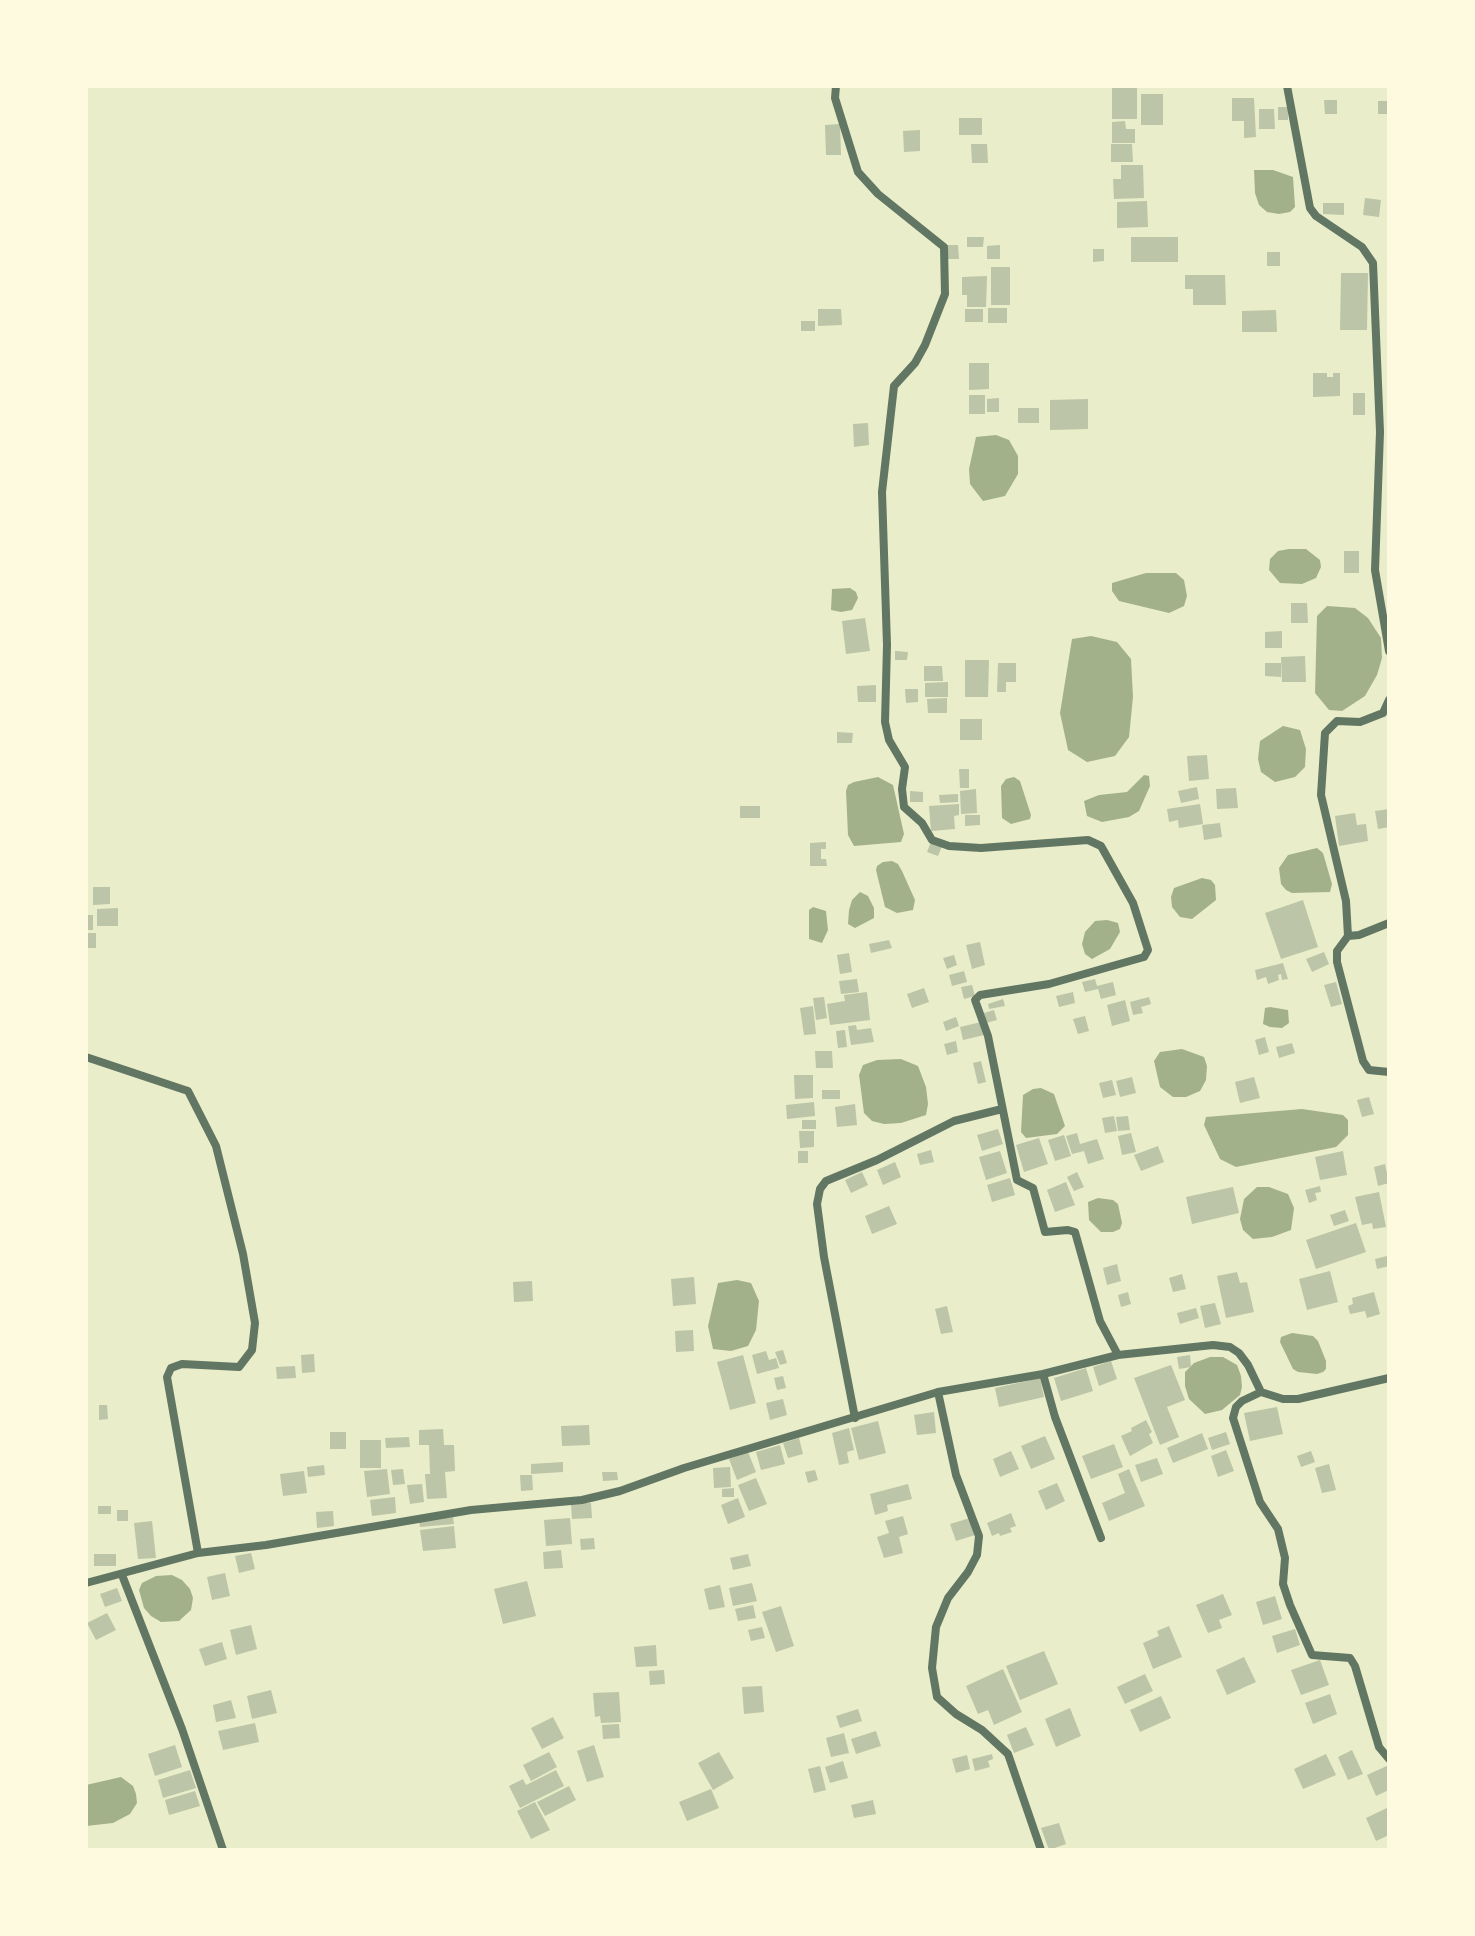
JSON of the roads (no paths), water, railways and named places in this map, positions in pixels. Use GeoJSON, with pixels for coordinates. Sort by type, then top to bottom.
{"type":"FeatureCollection","features":[{"type":"Feature","properties":{"kind":"street"},"geometry":{"type":"LineString","coordinates":[[836,86],[835,98],[858,172],[878,194],[944,247],[945,294],[925,345],[915,363],[894,386],[882,492],[887,645],[885,722],[889,740],[905,767],[902,789],[904,807],[922,823],[932,840],[949,846],[996,847],[1088,840],[1101,846],[1133,903],[1148,950],[1144,957],[1049,984],[976,997],[975,1001],[988,1036],[1017,1180],[1033,1188],[1045,1232],[1075,1232],[1100,1321],[1118,1355]]}},
{"type":"Feature","properties":{"kind":"street"},"geometry":{"type":"LineString","coordinates":[[1287,86],[1310,208],[1316,216],[1362,247],[1373,263],[1380,432],[1375,570],[1389,651]]}},
{"type":"Feature","properties":{"kind":"street"},"geometry":{"type":"LineString","coordinates":[[1389,700],[1383,713],[1360,722],[1337,721],[1325,733],[1321,795],[1346,901],[1348,936],[1337,951],[1337,962],[1359,1047],[1369,1070],[1389,1072]]}},
{"type":"Feature","properties":{"kind":"street"},"geometry":{"type":"LineString","coordinates":[[1348,936],[1389,923]]}},
{"type":"Feature","properties":{"kind":"street"},"geometry":{"type":"LineString","coordinates":[[86,1057],[188,1091],[216,1146],[243,1254],[255,1323],[252,1350],[239,1367],[182,1364],[171,1368],[167,1377],[198,1553]]}},
{"type":"Feature","properties":{"kind":"street"},"geometry":{"type":"LineString","coordinates":[[855,1418],[824,1257],[817,1204],[820,1189],[826,1181],[877,1160],[954,1121],[1002,1109]]}},
{"type":"Feature","properties":{"kind":"street"},"geometry":{"type":"LineString","coordinates":[[86,1583],[198,1553],[266,1545],[471,1510],[582,1500],[620,1491],[784,1437],[938,1392],[1043,1374],[1118,1355],[1213,1345],[1230,1347],[1248,1365],[1261,1392]]}},
{"type":"Feature","properties":{"kind":"street"},"geometry":{"type":"LineString","coordinates":[[1043,1374],[1055,1417],[1101,1538]]}},
{"type":"Feature","properties":{"kind":"street"},"geometry":{"type":"LineString","coordinates":[[1389,1378],[1298,1399],[1283,1399],[1261,1392],[1242,1401],[1236,1407],[1233,1418],[1260,1502],[1278,1529],[1285,1558],[1283,1584],[1312,1655],[1350,1658],[1379,1747],[1389,1759]]}},
{"type":"Feature","properties":{"kind":"street"},"geometry":{"type":"LineString","coordinates":[[938,1392],[956,1475],[979,1536],[977,1555],[948,1598],[936,1627],[932,1668],[937,1697],[956,1714],[982,1730],[1008,1754],[1041,1850]]}},
{"type":"Feature","properties":{"kind":"street"},"geometry":{"type":"LineString","coordinates":[[122,1575],[182,1729],[223,1850]]}}]}
